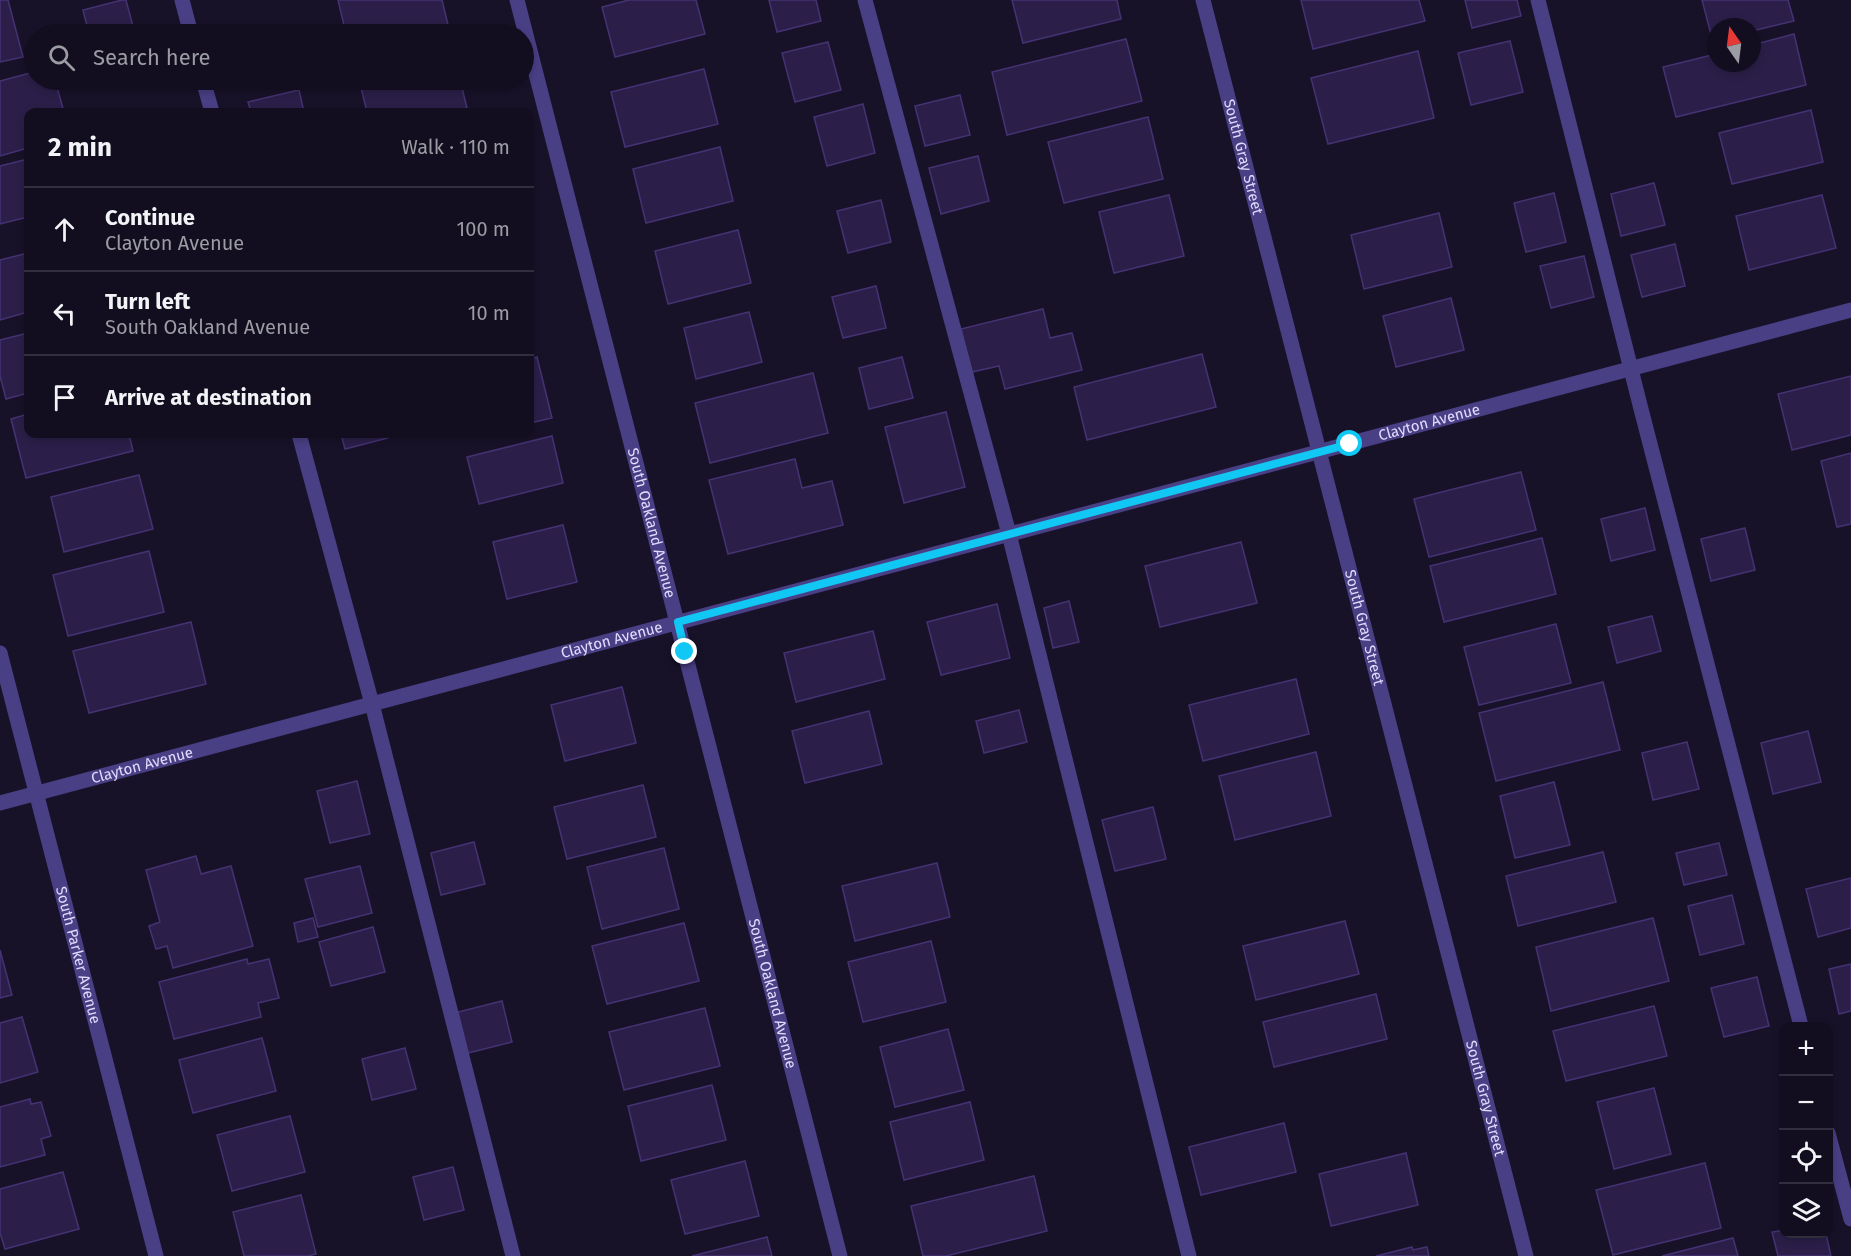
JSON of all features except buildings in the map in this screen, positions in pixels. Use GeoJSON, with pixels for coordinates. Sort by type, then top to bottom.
{"type":"FeatureCollection","features":[{"type":"Feature","properties":{"kind":"street"},"geometry":{"type":"LineString","coordinates":[[182,0],[188,24]]}},
{"type":"Feature","properties":{"kind":"street","name":"South Oakland Avenue"},"geometry":{"type":"LineString","coordinates":[[517,0],[523,24]]}},
{"type":"Feature","properties":{"kind":"street"},"geometry":{"type":"LineString","coordinates":[[865,0],[1009,534],[1189,1256]]}},
{"type":"Feature","properties":{"kind":"street","name":"South Gray Street"},"geometry":{"type":"LineString","coordinates":[[1203,0],[1527,1256]]}},
{"type":"Feature","properties":{"kind":"street"},"geometry":{"type":"LineString","coordinates":[[1538,0],[1800,1022]]}},
{"type":"Feature","properties":{"kind":"street","name":"South Oakland Avenue"},"geometry":{"type":"LineString","coordinates":[[534,66],[840,1256]]}},
{"type":"Feature","properties":{"kind":"street"},"geometry":{"type":"LineString","coordinates":[[206,90],[211,108]]}},
{"type":"Feature","properties":{"kind":"street","name":"Clayton Avenue"},"geometry":{"type":"LineString","coordinates":[[0,803],[1851,310]]}},
{"type":"Feature","properties":{"kind":"street"},"geometry":{"type":"LineString","coordinates":[[300,438],[372,704],[513,1256]]}},
{"type":"Feature","properties":{"kind":"street","name":"South Parker Avenue"},"geometry":{"type":"LineString","coordinates":[[0,653],[156,1256]]}},
{"type":"Feature","properties":{"kind":"street"},"geometry":{"type":"LineString","coordinates":[[1833,1152],[1851,1219]]}},
{"type":"Feature","properties":{"kind":"route"},"geometry":{"type":"LineString","coordinates":[[685,652],[678,622],[1350,444]]}}]}
